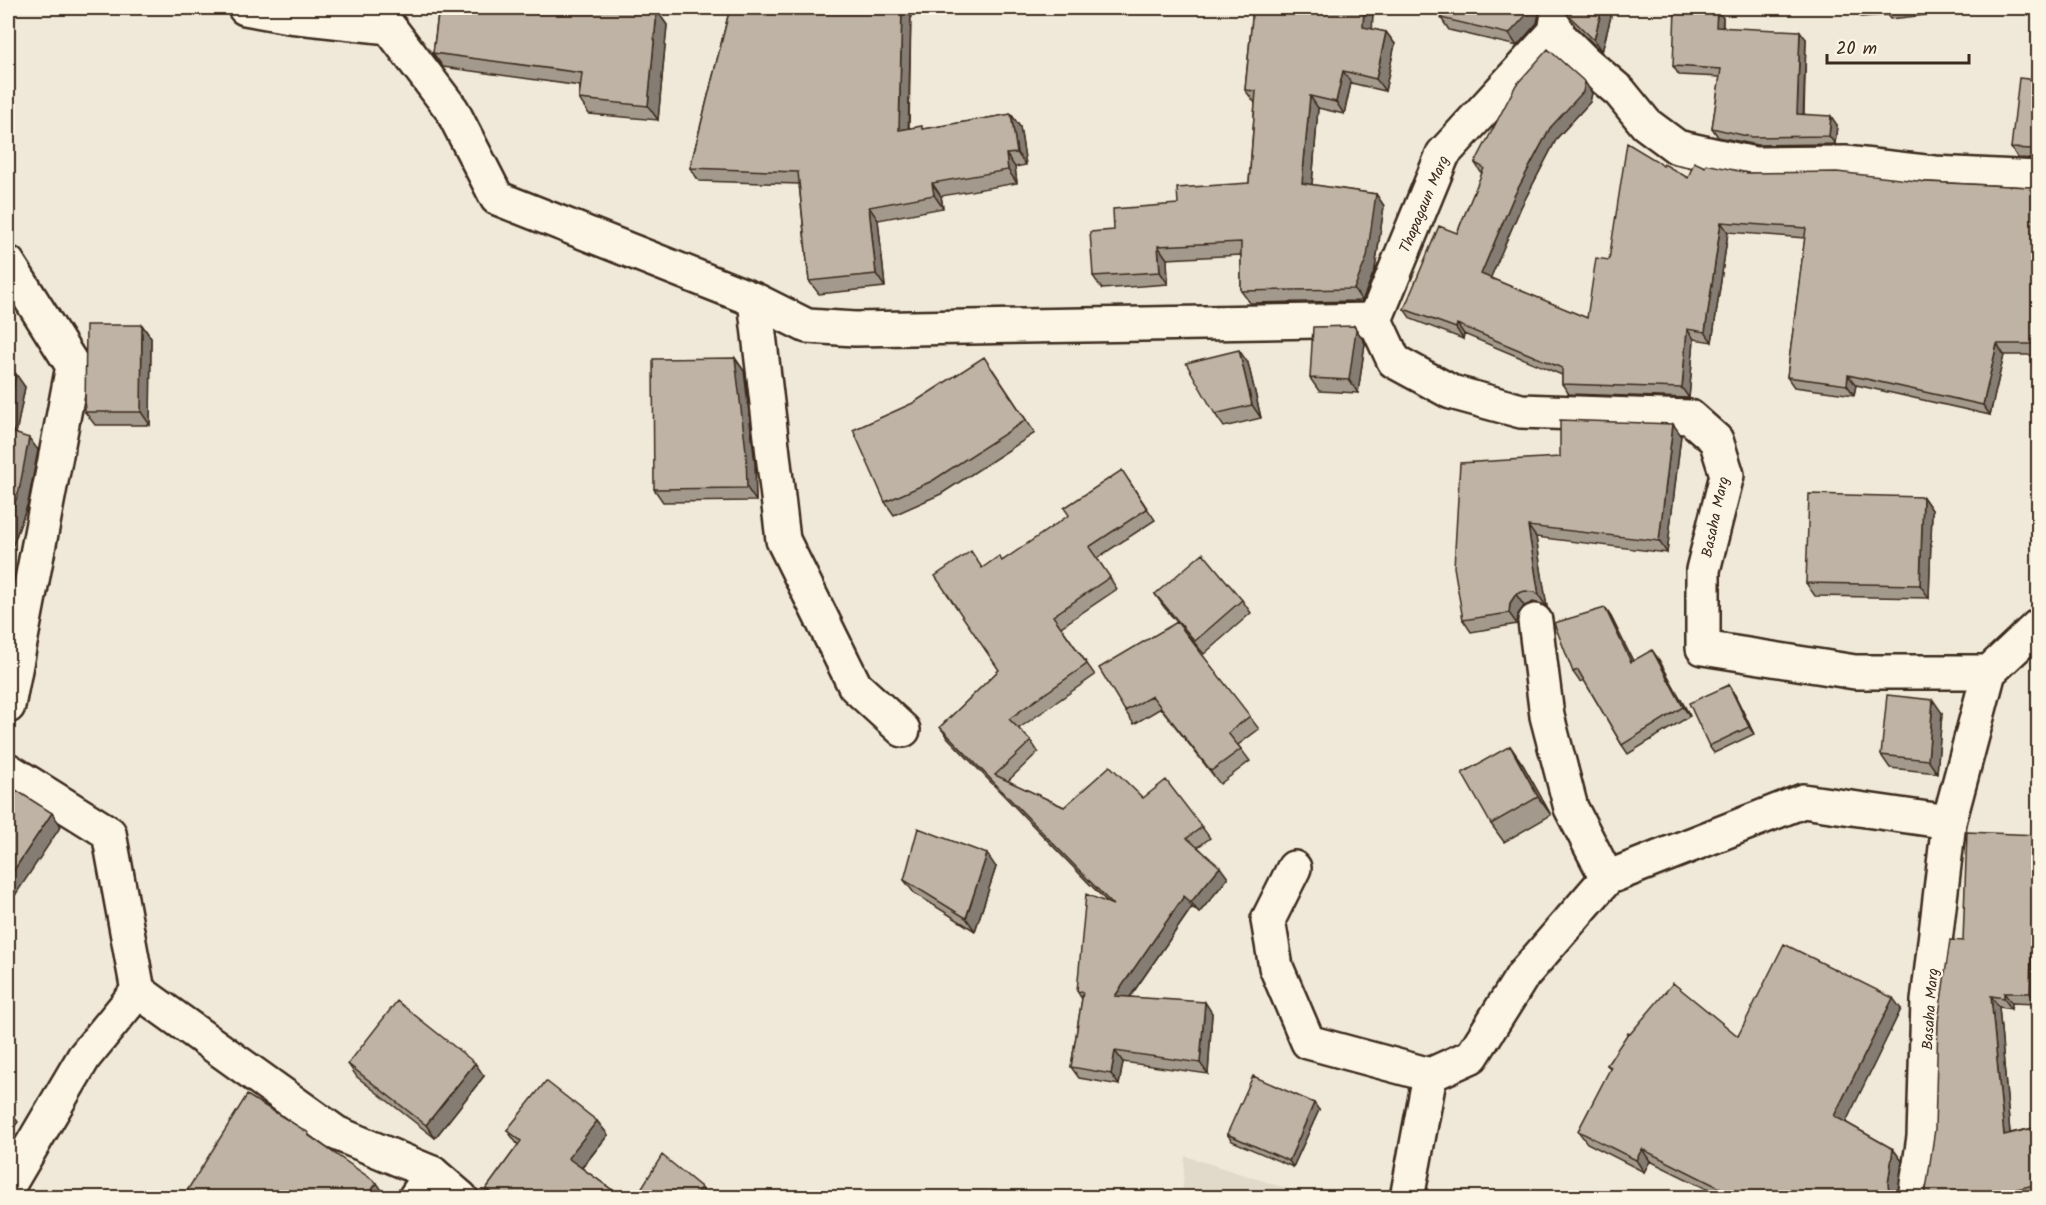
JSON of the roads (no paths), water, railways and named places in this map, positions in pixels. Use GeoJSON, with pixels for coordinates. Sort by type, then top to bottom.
{"type":"FeatureCollection","features":[{"type":"Feature","properties":{"kind":"street"},"geometry":{"type":"LineString","coordinates":[[245,8],[289,16],[389,27],[452,110],[497,198],[755,300],[807,326],[855,329],[1375,320]]}},
{"type":"Feature","properties":{"kind":"street"},"geometry":{"type":"LineString","coordinates":[[1557,20],[1584,61],[1620,92],[1646,124],[1677,147],[1755,164],[1845,163],[1934,173],[2038,178]]}},
{"type":"Feature","properties":{"kind":"street","name":"Thapagaun Marg"},"geometry":{"type":"LineString","coordinates":[[1375,320],[1443,154],[1557,20]]}},
{"type":"Feature","properties":{"kind":"street"},"geometry":{"type":"LineString","coordinates":[[8,263],[73,366],[8,706]]}},
{"type":"Feature","properties":{"kind":"street"},"geometry":{"type":"LineString","coordinates":[[755,300],[783,540],[855,686],[903,730]]}},
{"type":"Feature","properties":{"kind":"street","name":"Basaha Marg"},"geometry":{"type":"LineString","coordinates":[[1375,320],[1394,361],[1451,392],[1521,411],[1690,417],[1716,440],[1726,475],[1703,570],[1703,648],[1855,672],[1989,672],[1949,822],[1928,1001],[1924,1137],[1915,1197]]}},
{"type":"Feature","properties":{"kind":"street"},"geometry":{"type":"LineString","coordinates":[[1535,621],[1546,716],[1571,808],[1606,878]]}},
{"type":"Feature","properties":{"kind":"street"},"geometry":{"type":"LineString","coordinates":[[1989,672],[2038,626]]}},
{"type":"Feature","properties":{"kind":"street"},"geometry":{"type":"LineString","coordinates":[[8,770],[109,833],[138,991],[336,1132],[424,1185],[461,1197]]}},
{"type":"Feature","properties":{"kind":"street"},"geometry":{"type":"LineString","coordinates":[[1294,868],[1268,920],[1276,967],[1308,1042],[1430,1075],[1472,1056],[1523,975],[1606,878],[1803,801],[1949,822]]}},
{"type":"Feature","properties":{"kind":"street"},"geometry":{"type":"LineString","coordinates":[[8,1186],[84,1057],[138,991]]}},
{"type":"Feature","properties":{"kind":"street"},"geometry":{"type":"LineString","coordinates":[[1407,1197],[1430,1075]]}}]}
